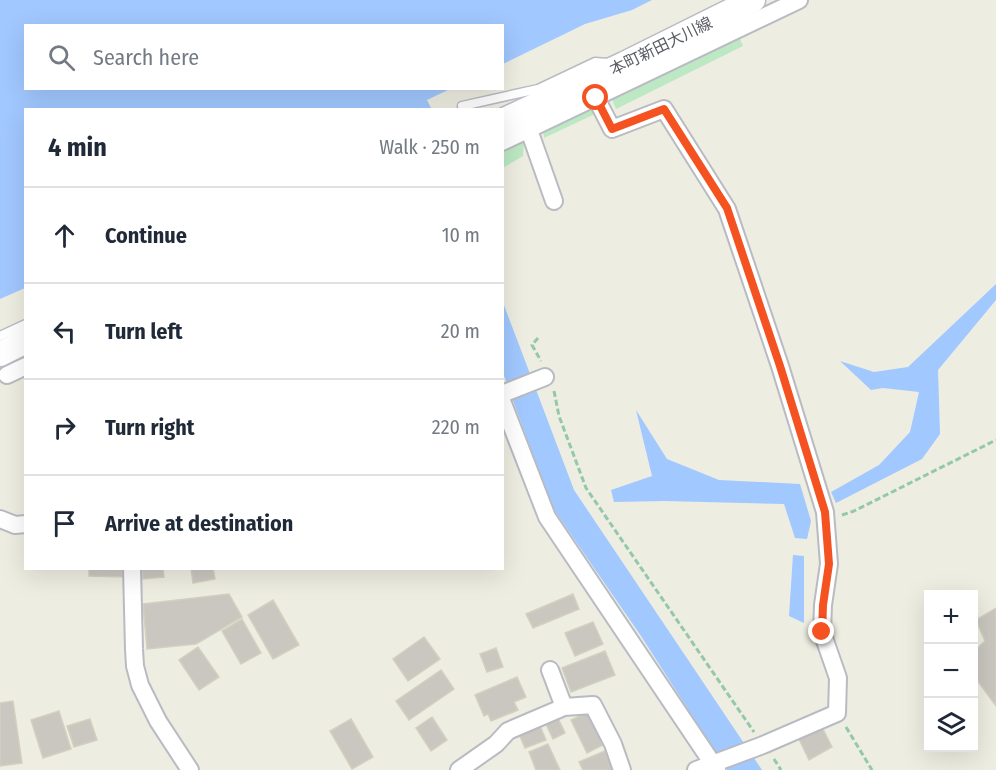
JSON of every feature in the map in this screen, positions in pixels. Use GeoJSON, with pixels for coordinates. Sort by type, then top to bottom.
{"type":"FeatureCollection","features":[{"type":"Feature","properties":{"kind":"main road","name":"本町新田大川線"},"geometry":{"type":"LineString","coordinates":[[504,120],[624,64],[706,34],[753,0]]}},
{"type":"Feature","properties":{"kind":"main road"},"geometry":{"type":"LineString","coordinates":[[4,364],[24,343]]}},
{"type":"Feature","properties":{"kind":"street"},"geometry":{"type":"LineString","coordinates":[[504,141],[596,98],[706,34],[800,0]]}},
{"type":"Feature","properties":{"kind":"street"},"geometry":{"type":"LineString","coordinates":[[596,98],[612,129],[664,109],[727,208],[780,366],[825,516],[829,564],[822,632],[838,678],[837,713],[715,767],[696,770]]}},
{"type":"Feature","properties":{"kind":"street"},"geometry":{"type":"LineString","coordinates":[[529,130],[554,201]]}},
{"type":"Feature","properties":{"kind":"street"},"geometry":{"type":"LineString","coordinates":[[4,364],[24,366]]}},
{"type":"Feature","properties":{"kind":"street"},"geometry":{"type":"LineString","coordinates":[[504,393],[545,377]]}},
{"type":"Feature","properties":{"kind":"street"},"geometry":{"type":"LineString","coordinates":[[504,406],[547,517],[715,767]]}},
{"type":"Feature","properties":{"kind":"street"},"geometry":{"type":"LineString","coordinates":[[0,519],[15,525],[24,524]]}},
{"type":"Feature","properties":{"kind":"street"},"geometry":{"type":"LineString","coordinates":[[132,570],[135,666],[140,685],[158,721],[190,770]]}},
{"type":"Feature","properties":{"kind":"street"},"geometry":{"type":"LineString","coordinates":[[550,670],[564,707]]}},
{"type":"Feature","properties":{"kind":"street"},"geometry":{"type":"LineString","coordinates":[[459,770],[496,744],[508,731],[564,707],[593,705],[613,744],[622,770]]}},
{"type":"Feature","properties":{"kind":"lane"},"geometry":{"type":"LineString","coordinates":[[462,106],[538,88],[595,62],[624,64]]}},
{"type":"Feature","properties":{"kind":"lane"},"geometry":{"type":"LineString","coordinates":[[0,336],[24,325]]}},
{"type":"Feature","properties":{"kind":"path"},"geometry":{"type":"LineString","coordinates":[[538,338],[532,345],[543,365],[545,377],[553,386],[559,416],[586,488],[781,770]]}},
{"type":"Feature","properties":{"kind":"path"},"geometry":{"type":"LineString","coordinates":[[825,516],[854,511],[996,440]]}},
{"type":"Feature","properties":{"kind":"path"},"geometry":{"type":"LineString","coordinates":[[837,713],[872,770]]}},
{"type":"Feature","properties":{"kind":"green space"},"geometry":{"type":"Polygon","coordinates":[[[738,34],[743,46],[616,109],[611,97],[738,34]]]}},
{"type":"Feature","properties":{"kind":"green space"},"geometry":{"type":"Polygon","coordinates":[[[590,106],[597,113],[544,138],[543,129],[590,106]]]}},
{"type":"Feature","properties":{"kind":"green space"},"geometry":{"type":"Polygon","coordinates":[[[524,142],[523,156],[504,167],[504,151],[524,142]]]}},
{"type":"Feature","properties":{"kind":"water"},"geometry":{"type":"Polygon","coordinates":[[[0,0],[652,0],[632,10],[585,24],[504,64],[504,24],[24,24],[24,90],[448,90],[427,100],[431,108],[24,108],[24,288],[0,299],[0,0]]]}},
{"type":"Feature","properties":{"kind":"water"},"geometry":{"type":"Polygon","coordinates":[[[996,284],[996,300],[938,370],[940,434],[922,459],[836,503],[831,492],[879,465],[910,432],[919,392],[883,388],[871,390],[840,361],[874,372],[908,367],[996,284]]]}},
{"type":"Feature","properties":{"kind":"water"},"geometry":{"type":"Polygon","coordinates":[[[504,305],[574,490],[762,770],[727,770],[641,636],[552,507],[504,376],[504,305]]]}},
{"type":"Feature","properties":{"kind":"water"},"geometry":{"type":"Polygon","coordinates":[[[636,410],[667,459],[719,480],[800,484],[811,521],[807,539],[795,538],[784,504],[614,502],[611,490],[652,476],[636,410]]]}},
{"type":"Feature","properties":{"kind":"water"},"geometry":{"type":"Polygon","coordinates":[[[793,555],[804,556],[804,623],[789,616],[793,555]]]}},
{"type":"Feature","properties":{"kind":"building"},"geometry":{"type":"Polygon","coordinates":[[[89,570],[126,570],[125,577],[89,576],[89,570]]]}},
{"type":"Feature","properties":{"kind":"building"},"geometry":{"type":"Polygon","coordinates":[[[142,570],[163,570],[164,577],[143,579],[142,570]]]}},
{"type":"Feature","properties":{"kind":"building"},"geometry":{"type":"Polygon","coordinates":[[[191,570],[213,570],[215,579],[193,583],[191,570]]]}},
{"type":"Feature","properties":{"kind":"building"},"geometry":{"type":"Polygon","coordinates":[[[229,594],[242,617],[196,644],[147,649],[143,604],[229,594]]]}},
{"type":"Feature","properties":{"kind":"building"},"geometry":{"type":"Polygon","coordinates":[[[573,594],[579,609],[533,628],[526,614],[573,594]]]}},
{"type":"Feature","properties":{"kind":"building"},"geometry":{"type":"Polygon","coordinates":[[[273,600],[299,645],[273,659],[248,615],[273,600]]]}},
{"type":"Feature","properties":{"kind":"building"},"geometry":{"type":"Polygon","coordinates":[[[996,608],[996,706],[978,681],[978,647],[985,641],[978,619],[996,608]]]}},
{"type":"Feature","properties":{"kind":"building"},"geometry":{"type":"Polygon","coordinates":[[[242,619],[261,653],[241,664],[222,631],[242,619]]]}},
{"type":"Feature","properties":{"kind":"building"},"geometry":{"type":"Polygon","coordinates":[[[593,622],[603,644],[575,656],[565,633],[593,622]]]}},
{"type":"Feature","properties":{"kind":"building"},"geometry":{"type":"Polygon","coordinates":[[[424,637],[440,659],[408,681],[393,659],[424,637]]]}},
{"type":"Feature","properties":{"kind":"building"},"geometry":{"type":"Polygon","coordinates":[[[198,647],[219,677],[199,690],[179,660],[198,647]]]}},
{"type":"Feature","properties":{"kind":"building"},"geometry":{"type":"Polygon","coordinates":[[[496,648],[503,667],[487,672],[480,654],[496,648]]]}},
{"type":"Feature","properties":{"kind":"building"},"geometry":{"type":"Polygon","coordinates":[[[605,651],[615,675],[571,692],[562,668],[605,651]]]}},
{"type":"Feature","properties":{"kind":"building"},"geometry":{"type":"Polygon","coordinates":[[[441,670],[454,689],[409,720],[396,701],[441,670]]]}},
{"type":"Feature","properties":{"kind":"building"},"geometry":{"type":"Polygon","coordinates":[[[517,677],[526,697],[514,702],[518,710],[491,721],[488,714],[484,716],[475,695],[517,677]]]}},
{"type":"Feature","properties":{"kind":"building"},"geometry":{"type":"Polygon","coordinates":[[[13,701],[22,763],[0,766],[0,703],[13,701]]]}},
{"type":"Feature","properties":{"kind":"building"},"geometry":{"type":"Polygon","coordinates":[[[59,711],[71,749],[43,758],[31,720],[59,711]]]}},
{"type":"Feature","properties":{"kind":"building"},"geometry":{"type":"Polygon","coordinates":[[[588,712],[603,745],[587,753],[571,720],[588,712]]]}},
{"type":"Feature","properties":{"kind":"building"},"geometry":{"type":"Polygon","coordinates":[[[557,716],[565,733],[553,739],[545,722],[557,716]]]}},
{"type":"Feature","properties":{"kind":"building"},"geometry":{"type":"Polygon","coordinates":[[[432,717],[447,740],[431,751],[416,728],[432,717]]]}},
{"type":"Feature","properties":{"kind":"building"},"geometry":{"type":"Polygon","coordinates":[[[90,719],[97,740],[74,747],[67,726],[90,719]]]}},
{"type":"Feature","properties":{"kind":"building"},"geometry":{"type":"Polygon","coordinates":[[[351,719],[373,757],[352,769],[330,731],[351,719]]]}},
{"type":"Feature","properties":{"kind":"building"},"geometry":{"type":"Polygon","coordinates":[[[540,726],[546,740],[525,748],[519,734],[540,726]]]}},
{"type":"Feature","properties":{"kind":"building"},"geometry":{"type":"Polygon","coordinates":[[[823,729],[832,747],[809,760],[798,737],[823,729]]]}},
{"type":"Feature","properties":{"kind":"building"},"geometry":{"type":"Polygon","coordinates":[[[548,744],[560,770],[536,770],[529,752],[548,744]]]}},
{"type":"Feature","properties":{"kind":"building"},"geometry":{"type":"Polygon","coordinates":[[[605,751],[614,770],[583,770],[579,762],[605,751]]]}},
{"type":"Feature","properties":{"kind":"route"},"geometry":{"type":"LineString","coordinates":[[596,98],[612,129],[664,109],[727,208],[780,366],[825,512],[829,564],[822,632]]}}]}
